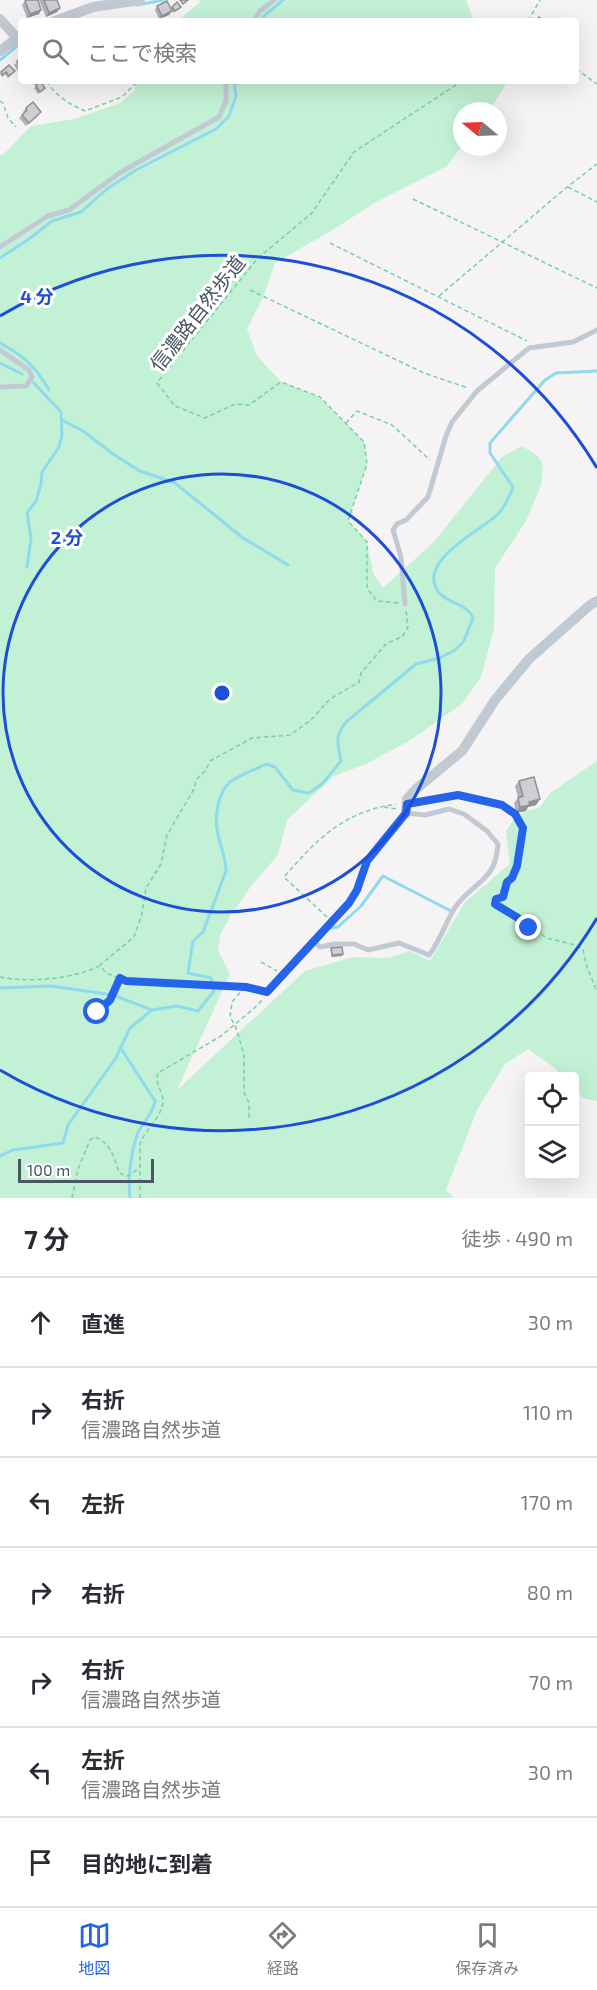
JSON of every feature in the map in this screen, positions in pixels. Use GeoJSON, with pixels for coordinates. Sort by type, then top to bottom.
{"type":"FeatureCollection","features":[{"type":"Feature","properties":{"kind":"street"},"geometry":{"type":"LineString","coordinates":[[63,18],[113,2],[140,0]]}},
{"type":"Feature","properties":{"kind":"street"},"geometry":{"type":"LineString","coordinates":[[0,19],[18,35]]}},
{"type":"Feature","properties":{"kind":"street"},"geometry":{"type":"LineString","coordinates":[[0,51],[18,37]]}},
{"type":"Feature","properties":{"kind":"street"},"geometry":{"type":"LineString","coordinates":[[407,806],[416,789],[462,752],[495,700],[529,659],[597,601]]}},
{"type":"Feature","properties":{"kind":"lane"},"geometry":{"type":"LineString","coordinates":[[256,18],[260,11],[274,0]]}},
{"type":"Feature","properties":{"kind":"lane"},"geometry":{"type":"LineString","coordinates":[[0,247],[48,216],[69,210],[121,172],[219,117],[226,100],[226,84]]}},
{"type":"Feature","properties":{"kind":"lane"},"geometry":{"type":"LineString","coordinates":[[405,604],[401,557],[393,530],[428,497],[452,422],[477,392],[529,348],[573,342],[597,330]]}},
{"type":"Feature","properties":{"kind":"lane"},"geometry":{"type":"LineString","coordinates":[[0,350],[29,370],[32,377],[26,386],[0,387]]}},
{"type":"Feature","properties":{"kind":"lane"},"geometry":{"type":"LineString","coordinates":[[267,992],[349,903],[357,890],[367,861],[407,806],[458,795],[502,805],[515,814]]}},
{"type":"Feature","properties":{"kind":"lane"},"geometry":{"type":"LineString","coordinates":[[314,942],[320,947],[354,944],[368,950],[399,943],[429,955],[455,907],[489,874],[497,859],[498,844],[487,831],[464,814],[449,809],[425,815],[407,806]]}},
{"type":"Feature","properties":{"kind":"path"},"geometry":{"type":"LineString","coordinates":[[530,18],[540,0]]}},
{"type":"Feature","properties":{"kind":"path"},"geometry":{"type":"LineString","coordinates":[[579,71],[597,84]]}},
{"type":"Feature","properties":{"kind":"path"},"geometry":{"type":"LineString","coordinates":[[49,84],[70,105],[85,111],[122,97],[135,84]]}},
{"type":"Feature","properties":{"kind":"path","name":"信濃路自然歩道"},"geometry":{"type":"LineString","coordinates":[[405,604],[378,601],[367,588],[367,542],[348,520],[367,464],[364,442],[320,397],[281,382],[249,405],[235,404],[205,418],[175,406],[157,383],[258,258],[311,214],[354,152],[457,84]]}},
{"type":"Feature","properties":{"kind":"path"},"geometry":{"type":"LineString","coordinates":[[0,101],[3,103],[8,118],[16,127]]}},
{"type":"Feature","properties":{"kind":"path"},"geometry":{"type":"LineString","coordinates":[[438,297],[567,186],[597,164]]}},
{"type":"Feature","properties":{"kind":"path"},"geometry":{"type":"LineString","coordinates":[[567,186],[597,202]]}},
{"type":"Feature","properties":{"kind":"path"},"geometry":{"type":"LineString","coordinates":[[413,199],[597,288]]}},
{"type":"Feature","properties":{"kind":"path"},"geometry":{"type":"LineString","coordinates":[[330,243],[528,341],[534,348]]}},
{"type":"Feature","properties":{"kind":"path"},"geometry":{"type":"LineString","coordinates":[[250,290],[424,373],[477,392]]}},
{"type":"Feature","properties":{"kind":"path"},"geometry":{"type":"LineString","coordinates":[[346,423],[357,411],[383,420],[398,429],[437,466]]}},
{"type":"Feature","properties":{"kind":"path"},"geometry":{"type":"LineString","coordinates":[[0,977],[47,979],[89,971],[100,965],[134,937],[142,914],[146,888],[161,864],[166,835],[194,789],[196,780],[206,771],[210,761],[252,738],[290,735],[311,720],[330,699],[359,682],[361,673],[387,643],[402,637],[408,627],[405,604]]}},
{"type":"Feature","properties":{"kind":"path"},"geometry":{"type":"LineString","coordinates":[[332,922],[284,877],[312,846],[341,822],[380,807],[398,804],[407,806]]}},
{"type":"Feature","properties":{"kind":"path"},"geometry":{"type":"LineString","coordinates":[[380,807],[395,809],[407,806]]}},
{"type":"Feature","properties":{"kind":"path"},"geometry":{"type":"LineString","coordinates":[[515,814],[523,828],[517,866],[512,878],[507,882],[503,897],[496,899],[495,904],[547,938],[583,949],[597,992]]}},
{"type":"Feature","properties":{"kind":"path"},"geometry":{"type":"LineString","coordinates":[[261,962],[283,975]]}},
{"type":"Feature","properties":{"kind":"path"},"geometry":{"type":"LineString","coordinates":[[100,965],[106,973],[126,981],[246,987],[267,992],[259,1004],[221,1036],[158,1073],[156,1079],[163,1101],[156,1119],[142,1136],[140,1144],[140,1198]]}},
{"type":"Feature","properties":{"kind":"path"},"geometry":{"type":"LineString","coordinates":[[83,1013],[97,1012],[102,1008],[110,1000],[120,978]]}},
{"type":"Feature","properties":{"kind":"path"},"geometry":{"type":"LineString","coordinates":[[246,987],[238,994],[230,1009],[230,1017],[235,1025],[244,1054],[244,1092],[249,1103],[249,1118]]}},
{"type":"Feature","properties":{"kind":"path"},"geometry":{"type":"LineString","coordinates":[[72,1198],[81,1162],[90,1140],[95,1137],[101,1139],[109,1148],[119,1173],[128,1176],[139,1168]]}},
{"type":"Feature","properties":{"kind":"green space"},"geometry":{"type":"Polygon","coordinates":[[[199,0],[466,0],[473,18],[181,18],[200,2],[199,0]]]}},
{"type":"Feature","properties":{"kind":"green space"},"geometry":{"type":"Polygon","coordinates":[[[135,84],[506,84],[495,102],[453,102],[454,156],[447,166],[376,202],[275,263],[264,295],[247,329],[257,356],[281,382],[320,397],[364,442],[367,464],[348,520],[367,542],[373,573],[383,588],[433,543],[502,457],[522,446],[538,456],[543,465],[541,485],[526,521],[495,568],[494,629],[481,677],[463,703],[409,741],[366,764],[334,776],[287,820],[278,855],[251,886],[220,935],[218,951],[230,974],[177,1090],[305,971],[353,957],[388,958],[410,951],[430,961],[465,902],[510,864],[506,831],[517,815],[540,807],[550,793],[597,761],[597,1101],[583,1098],[579,1094],[579,1072],[559,1072],[528,1049],[505,1064],[477,1110],[446,1190],[454,1198],[0,1198],[0,155],[4,154],[31,126],[74,119],[120,103],[135,90],[135,84]]]}},
{"type":"Feature","properties":{"kind":"building"},"geometry":{"type":"Polygon","coordinates":[[[38,0],[41,10],[30,14],[25,1],[38,0]]]}},
{"type":"Feature","properties":{"kind":"building"},"geometry":{"type":"Polygon","coordinates":[[[44,0],[57,0],[60,8],[49,13],[44,0]]]}},
{"type":"Feature","properties":{"kind":"building"},"geometry":{"type":"Polygon","coordinates":[[[167,1],[172,11],[162,16],[157,6],[167,1]]]}},
{"type":"Feature","properties":{"kind":"building"},"geometry":{"type":"Polygon","coordinates":[[[177,2],[181,7],[175,11],[172,7],[177,2]]]}},
{"type":"Feature","properties":{"kind":"building"},"geometry":{"type":"Polygon","coordinates":[[[9,65],[15,71],[9,76],[6,72],[3,75],[1,72],[9,65]]]}},
{"type":"Feature","properties":{"kind":"building"},"geometry":{"type":"Polygon","coordinates":[[[42,84],[45,88],[40,92],[37,85],[42,84]]]}},
{"type":"Feature","properties":{"kind":"building"},"geometry":{"type":"Polygon","coordinates":[[[33,102],[41,112],[29,123],[22,115],[33,102]]]}},
{"type":"Feature","properties":{"kind":"building"},"geometry":{"type":"Polygon","coordinates":[[[534,777],[540,799],[529,802],[530,805],[520,807],[518,798],[523,796],[519,781],[534,777]]]}},
{"type":"Feature","properties":{"kind":"building"},"geometry":{"type":"Polygon","coordinates":[[[342,947],[343,954],[332,955],[331,948],[342,947]]]}},
{"type":"Feature","properties":{"kind":"waterway"},"geometry":{"type":"LineString","coordinates":[[137,5],[164,0]]}},
{"type":"Feature","properties":{"kind":"waterway"},"geometry":{"type":"LineString","coordinates":[[263,18],[283,0]]}},
{"type":"Feature","properties":{"kind":"waterway"},"geometry":{"type":"LineString","coordinates":[[0,60],[18,45]]}},
{"type":"Feature","properties":{"kind":"waterway"},"geometry":{"type":"LineString","coordinates":[[0,258],[52,221],[81,212],[107,189],[136,170],[216,129],[229,116],[236,96],[234,84]]}},
{"type":"Feature","properties":{"kind":"waterway"},"geometry":{"type":"LineString","coordinates":[[0,343],[28,362],[49,390]]}},
{"type":"Feature","properties":{"kind":"waterway"},"geometry":{"type":"LineString","coordinates":[[0,363],[22,374]]}},
{"type":"Feature","properties":{"kind":"waterway"},"geometry":{"type":"LineString","coordinates":[[0,1156],[13,1150],[63,1143],[68,1125],[116,1058],[130,1028],[152,1010],[177,1006],[198,1011],[214,991],[211,978],[188,973],[193,941],[203,932],[226,871],[216,824],[218,805],[225,788],[235,779],[266,764],[275,767],[293,790],[309,793],[322,784],[341,761],[338,736],[346,722],[416,664],[440,658],[455,650],[464,641],[473,618],[466,609],[441,595],[434,579],[436,568],[444,557],[497,515],[505,506],[510,495],[513,487],[490,453],[490,443],[545,380],[556,373],[597,371]]}},
{"type":"Feature","properties":{"kind":"waterway"},"geometry":{"type":"LineString","coordinates":[[27,567],[31,538],[27,513],[36,501],[42,472],[59,447],[62,435],[61,412],[33,382]]}},
{"type":"Feature","properties":{"kind":"waterway"},"geometry":{"type":"LineString","coordinates":[[62,420],[83,431],[140,471],[175,483],[243,538],[288,565]]}},
{"type":"Feature","properties":{"kind":"waterway"},"geometry":{"type":"LineString","coordinates":[[332,928],[338,927],[361,906],[383,876],[451,911]]}},
{"type":"Feature","properties":{"kind":"waterway"},"geometry":{"type":"LineString","coordinates":[[0,988],[51,986],[113,995],[152,1010]]}},
{"type":"Feature","properties":{"kind":"waterway"},"geometry":{"type":"LineString","coordinates":[[120,1047],[155,1101],[135,1142],[130,1174],[130,1198]]}},
{"type":"Feature","properties":{"kind":"route"},"geometry":{"type":"LineString","coordinates":[[97,1012],[110,1000],[120,978],[126,981],[246,987],[267,992],[349,903],[357,890],[367,861],[406,813],[407,804],[458,795],[502,805],[515,814],[523,828],[517,866],[512,878],[507,882],[503,897],[496,899],[495,904],[518,918],[529,928]]}}]}
